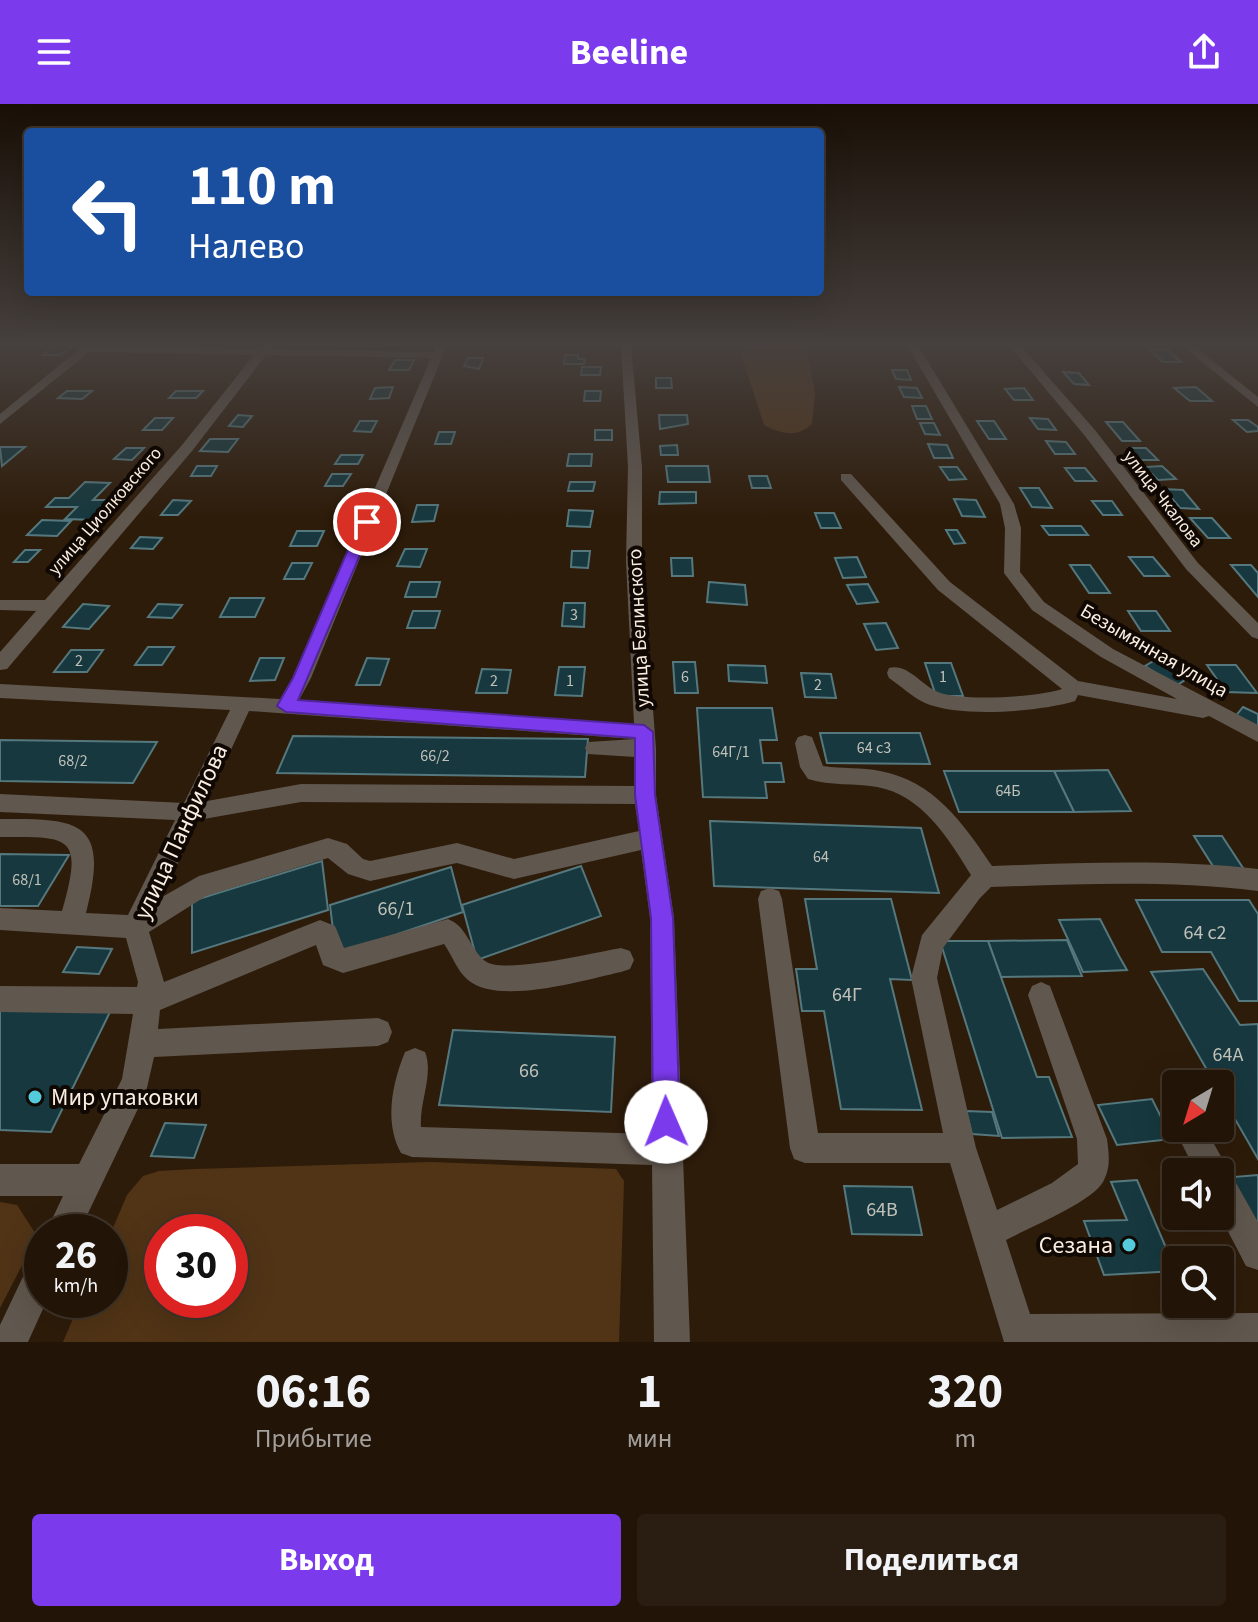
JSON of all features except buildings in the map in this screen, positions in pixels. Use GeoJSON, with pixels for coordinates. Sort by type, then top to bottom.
{"type":"FeatureCollection","features":[{"type":"Feature","properties":{"kind":"street"},"geometry":{"type":"LineString","coordinates":[[0,420],[21,403]]}},
{"type":"Feature","properties":{"kind":"street","name":"улица Циолковского"},"geometry":{"type":"LineString","coordinates":[[0,664],[223,403]]}},
{"type":"Feature","properties":{"kind":"street"},"geometry":{"type":"LineString","coordinates":[[286,706],[338,593],[417,403]]}},
{"type":"Feature","properties":{"kind":"street","name":"улица Белинского"},"geometry":{"type":"LineString","coordinates":[[630,403],[645,795],[662,918],[672,1342]]}},
{"type":"Feature","properties":{"kind":"street","name":"Безымянная улица"},"geometry":{"type":"LineString","coordinates":[[947,403],[1007,504],[1013,528],[1012,573],[1027,593],[1062,624],[1107,653],[1258,734]]}},
{"type":"Feature","properties":{"kind":"street","name":"улица Чкалова"},"geometry":{"type":"LineString","coordinates":[[1064,403],[1192,566],[1258,633]]}},
{"type":"Feature","properties":{"kind":"street"},"geometry":{"type":"LineString","coordinates":[[846,477],[944,586],[1073,687],[1219,713]]}},
{"type":"Feature","properties":{"kind":"street"},"geometry":{"type":"LineString","coordinates":[[0,605],[49,606]]}},
{"type":"Feature","properties":{"kind":"street"},"geometry":{"type":"LineString","coordinates":[[896,673],[926,695],[954,703],[1049,699],[1068,696],[1073,687]]}},
{"type":"Feature","properties":{"kind":"street"},"geometry":{"type":"LineString","coordinates":[[0,691],[286,706],[645,741]]}},
{"type":"Feature","properties":{"kind":"street","name":"улица Панфилова"},"geometry":{"type":"LineString","coordinates":[[71,1214],[136,1082],[151,982],[135,927],[243,704]]}},
{"type":"Feature","properties":{"kind":"street"},"geometry":{"type":"LineString","coordinates":[[595,748],[645,741]]}},
{"type":"Feature","properties":{"kind":"street"},"geometry":{"type":"LineString","coordinates":[[805,743],[811,767],[816,773],[881,779],[922,797],[947,819],[986,877]]}},
{"type":"Feature","properties":{"kind":"street"},"geometry":{"type":"LineString","coordinates":[[0,803],[190,812],[301,793],[645,795]]}},
{"type":"Feature","properties":{"kind":"street"},"geometry":{"type":"LineString","coordinates":[[0,828],[59,828],[72,836],[82,854],[83,874],[71,921]]}},
{"type":"Feature","properties":{"kind":"street"},"geometry":{"type":"LineString","coordinates":[[0,919],[135,927],[199,887],[328,848],[339,851],[356,867],[370,871],[457,853],[514,869],[651,838]]}},
{"type":"Feature","properties":{"kind":"street"},"geometry":{"type":"LineString","coordinates":[[1258,880],[1208,874],[1125,872],[986,877],[971,890],[931,943],[924,978],[961,1148],[1020,1337],[1258,1330]]}},
{"type":"Feature","properties":{"kind":"street"},"geometry":{"type":"LineString","coordinates":[[770,899],[805,1148],[961,1148]]}},
{"type":"Feature","properties":{"kind":"street"},"geometry":{"type":"LineString","coordinates":[[0,999],[150,1001],[320,932],[326,934],[332,956],[343,961],[448,931],[475,969],[492,978],[527,976],[621,960]]}},
{"type":"Feature","properties":{"kind":"street"},"geometry":{"type":"LineString","coordinates":[[987,1232],[1063,1194],[1091,1174],[1095,1160],[1092,1139],[1041,995]]}},
{"type":"Feature","properties":{"kind":"street"},"geometry":{"type":"LineString","coordinates":[[143,1043],[184,1044],[378,1032]]}},
{"type":"Feature","properties":{"kind":"street"},"geometry":{"type":"LineString","coordinates":[[415,1062],[405,1121],[406,1135],[412,1142],[667,1150]]}},
{"type":"Feature","properties":{"kind":"street"},"geometry":{"type":"LineString","coordinates":[[0,1180],[87,1180]]}},
{"type":"Feature","properties":{"kind":"street"},"geometry":{"type":"LineString","coordinates":[[1234,1210],[1258,1254]]}},
{"type":"Feature","properties":{"kind":"street"},"geometry":{"type":"LineString","coordinates":[[10,1342],[24,1312]]}},
{"type":"Feature","properties":{"kind":"shaded area"},"geometry":{"type":"Polygon","coordinates":[[[757,403],[814,403],[812,424],[800,431],[776,431],[764,425],[757,403]]]}},
{"type":"Feature","properties":{"kind":"shaded area"},"geometry":{"type":"Polygon","coordinates":[[[430,1162],[616,1169],[624,1181],[619,1342],[63,1342],[73,1318],[128,1318],[128,1214],[119,1214],[127,1195],[143,1176],[159,1171],[430,1162]]]}},
{"type":"Feature","properties":{"kind":"shaded area"},"geometry":{"type":"Polygon","coordinates":[[[0,1202],[17,1205],[24,1216],[24,1261],[0,1308],[0,1202]]]}},
{"type":"Feature","properties":{"kind":"place","name":"Мир упаковки"},"geometry":{"type":"Point","coordinates":[35,1097]}},
{"type":"Feature","properties":{"kind":"place","name":"Сезана"},"geometry":{"type":"Point","coordinates":[1129,1245]}},
{"type":"Feature","properties":{"kind":"route"},"geometry":{"type":"LineString","coordinates":[[367,522],[302,678],[286,706],[644,732],[645,795],[662,918],[666,1122]]}}]}
